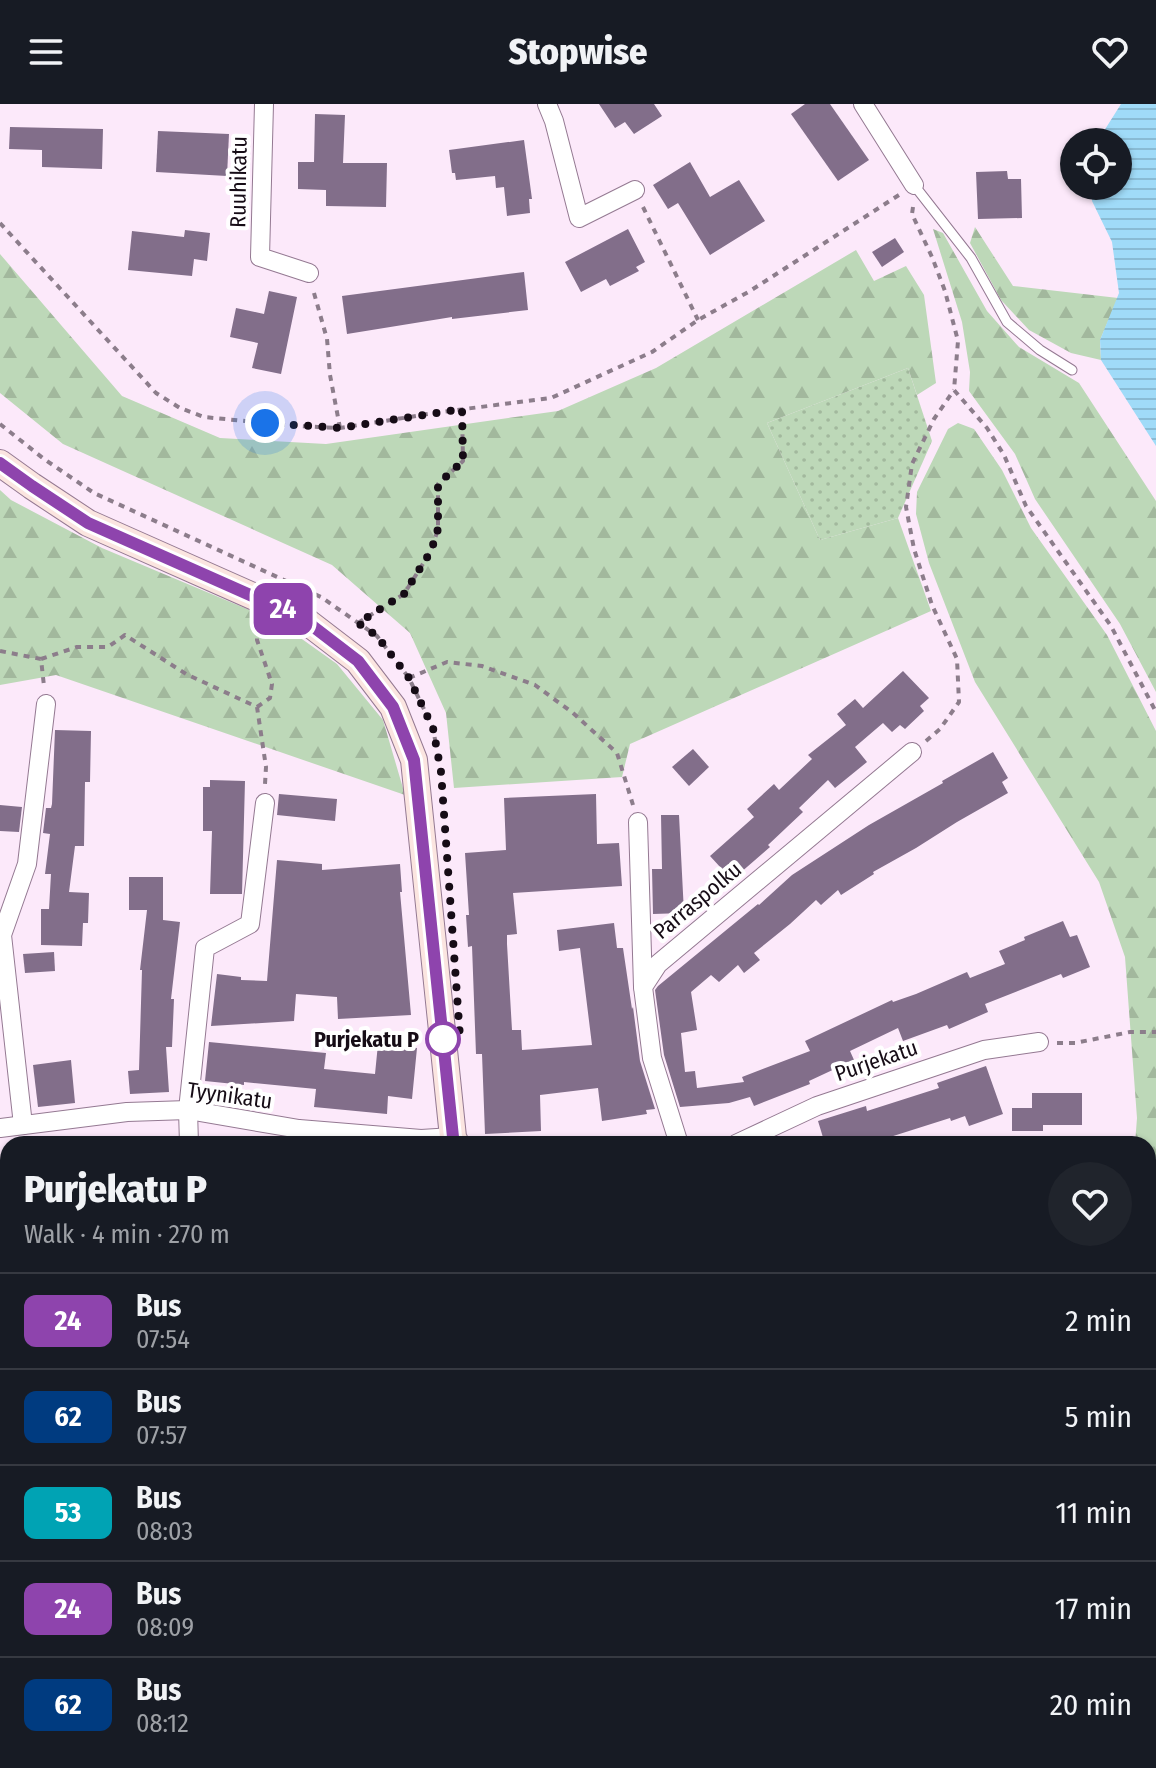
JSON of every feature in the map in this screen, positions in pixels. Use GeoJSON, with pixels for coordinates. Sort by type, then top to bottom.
{"type":"FeatureCollection","features":[{"type":"Feature","properties":{"kind":"street","name":"Ruuhikatu"},"geometry":{"type":"LineString","coordinates":[[264,104],[260,257],[309,273]]}},
{"type":"Feature","properties":{"kind":"street"},"geometry":{"type":"LineString","coordinates":[[547,104],[579,218],[635,190]]}},
{"type":"Feature","properties":{"kind":"street"},"geometry":{"type":"LineString","coordinates":[[863,104],[914,185]]}},
{"type":"Feature","properties":{"kind":"street"},"geometry":{"type":"LineString","coordinates":[[0,463],[88,523],[302,618],[358,661],[393,707],[414,760],[455,1136]]}},
{"type":"Feature","properties":{"kind":"street"},"geometry":{"type":"LineString","coordinates":[[23,1125],[1,932],[27,864],[46,704]]}},
{"type":"Feature","properties":{"kind":"street","name":"Parraspolku"},"geometry":{"type":"LineString","coordinates":[[643,987],[658,964],[912,752]]}},
{"type":"Feature","properties":{"kind":"street"},"geometry":{"type":"LineString","coordinates":[[189,1136],[188,1110],[205,948],[250,924],[265,803]]}},
{"type":"Feature","properties":{"kind":"street"},"geometry":{"type":"LineString","coordinates":[[638,822],[643,987],[652,1058],[676,1136]]}},
{"type":"Feature","properties":{"kind":"street","name":"Purjekatu"},"geometry":{"type":"LineString","coordinates":[[753,1136],[847,1095],[984,1050],[1039,1042]]}},
{"type":"Feature","properties":{"kind":"street","name":"Tyynikatu"},"geometry":{"type":"LineString","coordinates":[[0,1128],[127,1112],[188,1110],[299,1129],[384,1136]]}},
{"type":"Feature","properties":{"kind":"lane"},"geometry":{"type":"LineString","coordinates":[[914,185],[971,258],[1007,322],[1040,350],[1072,370]]}},
{"type":"Feature","properties":{"kind":"path"},"geometry":{"type":"LineString","coordinates":[[0,223],[156,393],[180,408],[204,417],[340,428],[551,398],[652,352],[914,185]]}},
{"type":"Feature","properties":{"kind":"path"},"geometry":{"type":"LineString","coordinates":[[912,752],[940,729],[959,702],[957,659],[932,605],[914,549],[906,507],[912,464],[934,419],[954,390],[958,341],[945,291],[912,214],[914,185]]}},
{"type":"Feature","properties":{"kind":"path"},"geometry":{"type":"LineString","coordinates":[[635,190],[698,320]]}},
{"type":"Feature","properties":{"kind":"path"},"geometry":{"type":"LineString","coordinates":[[309,273],[327,339],[340,428]]}},
{"type":"Feature","properties":{"kind":"path"},"geometry":{"type":"LineString","coordinates":[[954,390],[987,428],[1004,455],[1026,506],[1111,626],[1156,712]]}},
{"type":"Feature","properties":{"kind":"path"},"geometry":{"type":"LineString","coordinates":[[358,623],[404,594],[431,551],[438,529],[438,484],[463,461],[462,409]]}},
{"type":"Feature","properties":{"kind":"path"},"geometry":{"type":"LineString","coordinates":[[0,424],[94,493],[321,597],[377,636],[409,678],[433,728],[439,757]]}},
{"type":"Feature","properties":{"kind":"path"},"geometry":{"type":"LineString","coordinates":[[257,597],[257,640],[272,684],[270,698],[257,707]]}},
{"type":"Feature","properties":{"kind":"path"},"geometry":{"type":"LineString","coordinates":[[0,651],[41,659],[77,647],[108,647],[125,635],[186,674],[257,707]]}},
{"type":"Feature","properties":{"kind":"path"},"geometry":{"type":"LineString","coordinates":[[41,659],[46,704]]}},
{"type":"Feature","properties":{"kind":"path"},"geometry":{"type":"LineString","coordinates":[[409,678],[447,662],[482,666],[535,685],[573,713],[617,753],[638,822]]}},
{"type":"Feature","properties":{"kind":"path"},"geometry":{"type":"LineString","coordinates":[[257,707],[266,767],[265,803]]}},
{"type":"Feature","properties":{"kind":"path"},"geometry":{"type":"LineString","coordinates":[[1039,1042],[1075,1043],[1130,1032],[1156,1032]]}},
{"type":"Feature","properties":{"kind":"green space"},"geometry":{"type":"Polygon","coordinates":[[[975,227],[1013,286],[1118,298],[1100,340],[1101,360],[1071,353],[1029,330],[1001,300],[970,243],[975,227]]]}},
{"type":"Feature","properties":{"kind":"green space"},"geometry":{"type":"Polygon","coordinates":[[[933,229],[943,233],[987,311],[1019,347],[1079,383],[1156,501],[1156,692],[1120,624],[1035,499],[1015,454],[969,391],[970,372],[962,322],[933,229]]]}},
{"type":"Feature","properties":{"kind":"green space"},"geometry":{"type":"Polygon","coordinates":[[[856,250],[874,281],[906,266],[924,295],[936,383],[917,395],[908,368],[767,423],[820,540],[898,518],[931,611],[630,744],[622,777],[454,788],[446,713],[410,633],[332,565],[63,444],[0,393],[0,254],[122,396],[220,438],[326,444],[558,411],[656,368],[856,250]]]}},
{"type":"Feature","properties":{"kind":"green space"},"geometry":{"type":"Polygon","coordinates":[[[908,368],[932,441],[898,518],[820,540],[767,423],[908,368]]]}},
{"type":"Feature","properties":{"kind":"green space"},"geometry":{"type":"Polygon","coordinates":[[[958,423],[974,429],[1002,470],[1031,528],[1107,635],[1156,731],[1156,1136],[1136,1136],[1137,1118],[1125,957],[1099,882],[975,682],[929,563],[916,514],[917,492],[948,429],[958,423]]]}},
{"type":"Feature","properties":{"kind":"green space"},"geometry":{"type":"Polygon","coordinates":[[[0,490],[11,500],[102,548],[278,622],[337,664],[383,720],[405,795],[56,675],[0,685],[0,490]]]}},
{"type":"Feature","properties":{"kind":"water"},"geometry":{"type":"Polygon","coordinates":[[[1121,104],[1156,104],[1156,446],[1101,360],[1100,340],[1119,293],[1112,242],[1092,200],[1132,200],[1132,128],[1106,128],[1121,104]]]}},
{"type":"Feature","properties":{"kind":"building"},"geometry":{"type":"Polygon","coordinates":[[[599,104],[654,104],[662,116],[634,134],[625,122],[615,128],[599,104]]]}},
{"type":"Feature","properties":{"kind":"building"},"geometry":{"type":"Polygon","coordinates":[[[805,104],[830,104],[869,160],[838,181],[791,114],[805,104]]]}},
{"type":"Feature","properties":{"kind":"building"},"geometry":{"type":"Polygon","coordinates":[[[315,114],[345,115],[343,163],[387,163],[386,207],[326,206],[326,190],[298,189],[298,162],[314,162],[315,114]]]}},
{"type":"Feature","properties":{"kind":"building"},"geometry":{"type":"Polygon","coordinates":[[[10,127],[103,129],[102,169],[42,167],[42,150],[9,149],[10,127]]]}},
{"type":"Feature","properties":{"kind":"building"},"geometry":{"type":"Polygon","coordinates":[[[158,131],[229,134],[227,176],[156,172],[158,131]]]}},
{"type":"Feature","properties":{"kind":"building"},"geometry":{"type":"Polygon","coordinates":[[[524,140],[532,199],[529,199],[530,213],[507,216],[504,187],[496,188],[495,176],[456,180],[455,173],[452,173],[449,150],[524,140]]]}},
{"type":"Feature","properties":{"kind":"building"},"geometry":{"type":"Polygon","coordinates":[[[690,162],[710,197],[739,180],[765,221],[710,255],[678,203],[668,209],[653,185],[690,162]]]}},
{"type":"Feature","properties":{"kind":"building"},"geometry":{"type":"Polygon","coordinates":[[[1007,171],[1008,179],[1021,179],[1022,218],[978,219],[976,172],[1007,171]]]}},
{"type":"Feature","properties":{"kind":"building"},"geometry":{"type":"Polygon","coordinates":[[[628,229],[645,262],[636,267],[639,271],[610,286],[606,279],[581,292],[565,262],[628,229]]]}},
{"type":"Feature","properties":{"kind":"building"},"geometry":{"type":"Polygon","coordinates":[[[185,230],[210,233],[207,261],[194,259],[192,276],[128,270],[132,231],[184,237],[185,230]]]}},
{"type":"Feature","properties":{"kind":"building"},"geometry":{"type":"Polygon","coordinates":[[[895,238],[904,252],[882,267],[872,252],[895,238]]]}},
{"type":"Feature","properties":{"kind":"building"},"geometry":{"type":"Polygon","coordinates":[[[524,272],[528,310],[452,317],[347,334],[342,296],[524,272]]]}},
{"type":"Feature","properties":{"kind":"building"},"geometry":{"type":"Polygon","coordinates":[[[269,291],[297,297],[281,374],[252,368],[258,343],[230,337],[236,308],[264,314],[269,291]]]}},
{"type":"Feature","properties":{"kind":"building"},"geometry":{"type":"Polygon","coordinates":[[[903,671],[929,698],[920,706],[924,711],[905,729],[900,725],[892,732],[883,723],[855,747],[867,762],[835,788],[828,780],[799,808],[803,812],[768,845],[770,847],[732,880],[710,856],[754,817],[747,809],[774,784],[779,790],[812,759],[808,755],[846,725],[837,714],[855,699],[863,708],[903,671]]]}},
{"type":"Feature","properties":{"kind":"building"},"geometry":{"type":"Polygon","coordinates":[[[55,730],[91,731],[90,782],[85,782],[84,846],[75,846],[69,892],[89,893],[88,923],[83,923],[82,946],[41,945],[41,909],[49,909],[51,874],[45,874],[50,834],[43,833],[46,808],[51,808],[52,804],[55,730]]]}},
{"type":"Feature","properties":{"kind":"building"},"geometry":{"type":"Polygon","coordinates":[[[693,749],[709,767],[689,786],[672,767],[693,749]]]}},
{"type":"Feature","properties":{"kind":"building"},"geometry":{"type":"Polygon","coordinates":[[[993,752],[1008,778],[1002,782],[1008,793],[873,872],[841,895],[838,890],[821,905],[816,900],[754,953],[760,960],[744,973],[738,965],[719,982],[711,975],[691,992],[697,1030],[681,1033],[685,1072],[695,1071],[697,1088],[744,1082],[742,1077],[810,1051],[805,1041],[892,1000],[916,994],[967,972],[970,978],[1005,964],[999,951],[1063,921],[1070,937],[1077,935],[1090,967],[1063,978],[1061,974],[985,1004],[988,1012],[949,1029],[947,1025],[903,1041],[898,1028],[850,1051],[854,1060],[809,1081],[810,1084],[754,1106],[750,1097],[729,1103],[680,1107],[664,1055],[655,990],[658,986],[792,875],[869,825],[993,752]]]}},
{"type":"Feature","properties":{"kind":"building"},"geometry":{"type":"Polygon","coordinates":[[[210,780],[245,781],[242,894],[210,894],[212,831],[203,831],[203,787],[210,787],[210,780]]]}},
{"type":"Feature","properties":{"kind":"building"},"geometry":{"type":"Polygon","coordinates":[[[279,794],[337,799],[335,821],[277,815],[279,794]]]}},
{"type":"Feature","properties":{"kind":"building"},"geometry":{"type":"Polygon","coordinates":[[[596,794],[597,844],[619,843],[622,886],[513,893],[517,934],[507,935],[512,1030],[521,1030],[522,1050],[592,1045],[580,948],[559,951],[557,930],[614,923],[617,948],[623,948],[640,1061],[655,1109],[646,1110],[647,1114],[602,1121],[598,1088],[540,1095],[541,1131],[485,1134],[482,1054],[476,1054],[472,946],[468,947],[465,853],[506,850],[504,798],[596,794]]]}},
{"type":"Feature","properties":{"kind":"building"},"geometry":{"type":"Polygon","coordinates":[[[0,805],[22,807],[19,832],[0,831],[0,805]]]}},
{"type":"Feature","properties":{"kind":"building"},"geometry":{"type":"Polygon","coordinates":[[[661,815],[679,815],[684,913],[653,914],[652,869],[662,869],[661,815]]]}},
{"type":"Feature","properties":{"kind":"building"},"geometry":{"type":"Polygon","coordinates":[[[277,860],[322,864],[322,870],[400,864],[411,1015],[338,1019],[337,997],[296,994],[294,1021],[211,1026],[217,974],[241,977],[241,980],[267,981],[277,860]]]}},
{"type":"Feature","properties":{"kind":"building"},"geometry":{"type":"Polygon","coordinates":[[[129,877],[163,877],[163,920],[180,922],[171,999],[174,999],[172,1047],[166,1047],[169,1092],[130,1094],[128,1071],[139,1070],[140,970],[147,910],[129,910],[129,877]]]}},
{"type":"Feature","properties":{"kind":"building"},"geometry":{"type":"Polygon","coordinates":[[[54,952],[55,971],[25,973],[23,954],[54,952]]]}},
{"type":"Feature","properties":{"kind":"building"},"geometry":{"type":"Polygon","coordinates":[[[209,1042],[326,1053],[324,1069],[375,1074],[378,1044],[417,1048],[412,1099],[388,1096],[387,1114],[314,1107],[316,1089],[205,1081],[209,1042]]]}},
{"type":"Feature","properties":{"kind":"building"},"geometry":{"type":"Polygon","coordinates":[[[71,1060],[75,1103],[38,1107],[33,1065],[71,1060]]]}},
{"type":"Feature","properties":{"kind":"building"},"geometry":{"type":"Polygon","coordinates":[[[986,1066],[1003,1114],[969,1126],[965,1116],[951,1121],[950,1118],[893,1136],[823,1136],[818,1121],[866,1106],[867,1111],[939,1088],[937,1083],[986,1066]]]}},
{"type":"Feature","properties":{"kind":"building"},"geometry":{"type":"Polygon","coordinates":[[[1032,1093],[1082,1093],[1082,1125],[1043,1125],[1043,1131],[1012,1131],[1012,1108],[1032,1108],[1032,1093]]]}},
{"type":"Feature","properties":{"kind":"bus line","name":"24"},"geometry":{"type":"LineString","coordinates":[[0,463],[88,523],[302,618],[358,661],[393,707],[414,760],[453,1136]]}},
{"type":"Feature","properties":{"kind":"place","name":"Purjekatu P"},"geometry":{"type":"Point","coordinates":[443,1039]}},
{"type":"Feature","properties":{"kind":"route"},"geometry":{"type":"LineString","coordinates":[[265,423],[340,428],[462,409],[463,461],[438,484],[438,529],[431,551],[404,594],[358,623],[377,636],[409,678],[433,728],[441,772],[460,1037],[443,1039]]}}]}
